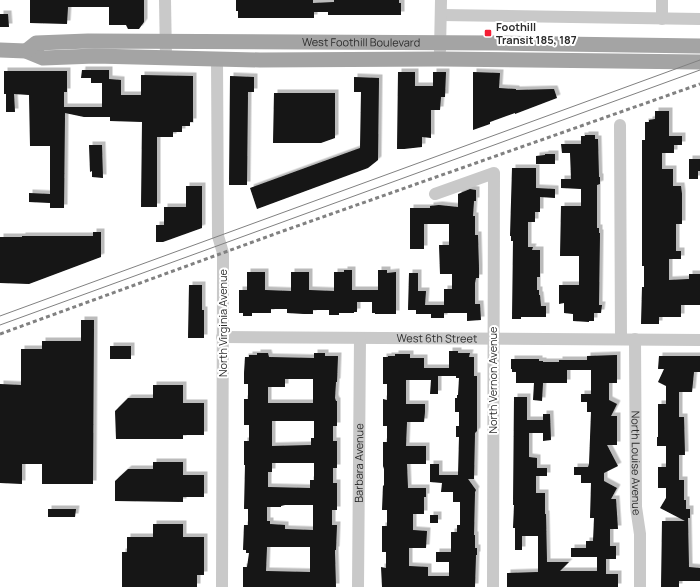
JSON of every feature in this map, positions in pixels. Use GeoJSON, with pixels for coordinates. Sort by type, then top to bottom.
{"type":"FeatureCollection","features":[{"type":"Feature","properties":{"kind":"main road","name":"West Foothill Boulevard"},"geometry":{"type":"LineString","coordinates":[[26,51],[36,43],[88,41],[700,46]]}},
{"type":"Feature","properties":{"kind":"main road","name":"West Foothill Boulevard"},"geometry":{"type":"LineString","coordinates":[[0,50],[26,51],[43,58],[95,56],[217,59],[440,59],[700,62]]}},
{"type":"Feature","properties":{"kind":"street"},"geometry":{"type":"LineString","coordinates":[[165,0],[166,57]]}},
{"type":"Feature","properties":{"kind":"street"},"geometry":{"type":"LineString","coordinates":[[440,59],[442,0]]}},
{"type":"Feature","properties":{"kind":"street"},"geometry":{"type":"LineString","coordinates":[[662,0],[662,19]]}},
{"type":"Feature","properties":{"kind":"street"},"geometry":{"type":"LineString","coordinates":[[441,15],[700,19]]}},
{"type":"Feature","properties":{"kind":"street","name":"North Virginia Avenue"},"geometry":{"type":"LineString","coordinates":[[217,59],[218,236],[223,253],[222,587]]}},
{"type":"Feature","properties":{"kind":"street"},"geometry":{"type":"LineString","coordinates":[[620,125],[620,339]]}},
{"type":"Feature","properties":{"kind":"street","name":"North Vernon Avenue"},"geometry":{"type":"LineString","coordinates":[[435,194],[494,173],[493,587]]}},
{"type":"Feature","properties":{"kind":"street","name":"West 6th Street"},"geometry":{"type":"LineString","coordinates":[[222,337],[700,340]]}},
{"type":"Feature","properties":{"kind":"street","name":"Barbara Avenue"},"geometry":{"type":"LineString","coordinates":[[358,587],[360,338]]}},
{"type":"Feature","properties":{"kind":"street","name":"North Louise Avenue"},"geometry":{"type":"LineString","coordinates":[[635,339],[636,507],[640,534],[640,587]]}},
{"type":"Feature","properties":{"kind":"building"},"geometry":{"type":"Polygon","coordinates":[[[30,0],[144,0],[144,22],[139,29],[128,29],[126,25],[109,25],[109,7],[68,7],[67,24],[30,23],[30,0]]]}},
{"type":"Feature","properties":{"kind":"building"},"geometry":{"type":"Polygon","coordinates":[[[236,0],[313,0],[313,3],[334,2],[334,0],[399,0],[399,3],[401,3],[401,15],[328,15],[328,12],[314,12],[314,18],[238,18],[238,11],[236,11],[236,0]]]}},
{"type":"Feature","properties":{"kind":"building"},"geometry":{"type":"Polygon","coordinates":[[[0,14],[8,14],[9,27],[0,27],[0,14]]]}},
{"type":"Feature","properties":{"kind":"building"},"geometry":{"type":"Polygon","coordinates":[[[82,70],[109,70],[109,79],[121,80],[121,95],[141,95],[141,75],[193,76],[193,122],[190,122],[190,126],[182,126],[182,132],[173,132],[173,137],[157,137],[157,207],[141,207],[142,122],[110,121],[110,117],[84,117],[65,113],[64,208],[50,208],[50,203],[29,202],[29,193],[50,194],[50,146],[30,146],[29,95],[14,94],[15,112],[6,112],[4,71],[67,71],[67,92],[64,92],[64,107],[102,107],[102,83],[91,83],[91,78],[81,78],[82,70]]]}},
{"type":"Feature","properties":{"kind":"building"},"geometry":{"type":"Polygon","coordinates":[[[398,72],[415,72],[415,86],[433,86],[433,72],[446,72],[445,97],[441,97],[440,110],[431,110],[431,138],[422,137],[422,147],[397,149],[398,72]]]}},
{"type":"Feature","properties":{"kind":"building"},"geometry":{"type":"Polygon","coordinates":[[[473,72],[500,73],[499,88],[516,90],[554,89],[557,98],[490,122],[490,124],[473,130],[473,72]]]}},
{"type":"Feature","properties":{"kind":"building"},"geometry":{"type":"Polygon","coordinates":[[[230,76],[254,77],[254,92],[248,92],[247,185],[229,185],[230,76]]]}},
{"type":"Feature","properties":{"kind":"building"},"geometry":{"type":"Polygon","coordinates":[[[354,77],[379,78],[378,160],[368,168],[257,209],[250,188],[360,148],[361,92],[354,92],[354,77]]]}},
{"type":"Feature","properties":{"kind":"building"},"geometry":{"type":"Polygon","coordinates":[[[274,93],[335,93],[335,138],[321,143],[273,143],[274,93]]]}},
{"type":"Feature","properties":{"kind":"building"},"geometry":{"type":"Polygon","coordinates":[[[655,111],[669,111],[669,136],[682,136],[682,145],[674,145],[674,153],[662,153],[662,169],[673,169],[673,186],[681,186],[682,194],[682,224],[676,224],[676,251],[681,251],[681,259],[669,259],[669,280],[689,279],[689,274],[700,274],[700,305],[681,305],[681,317],[659,317],[659,324],[641,324],[642,287],[644,287],[644,266],[642,266],[642,140],[645,140],[645,122],[655,119],[655,111]]]}},
{"type":"Feature","properties":{"kind":"building"},"geometry":{"type":"Polygon","coordinates":[[[595,135],[595,139],[598,139],[600,177],[600,184],[597,185],[597,228],[599,228],[600,233],[599,305],[602,305],[601,313],[594,313],[594,321],[589,322],[573,321],[573,314],[564,313],[564,303],[559,304],[559,285],[579,285],[579,256],[560,256],[561,206],[581,206],[581,189],[561,188],[561,179],[571,179],[570,153],[562,153],[561,144],[581,144],[581,136],[595,135]]]}},
{"type":"Feature","properties":{"kind":"building"},"geometry":{"type":"Polygon","coordinates":[[[89,145],[102,145],[103,178],[92,177],[92,171],[90,172],[89,145]]]}},
{"type":"Feature","properties":{"kind":"building"},"geometry":{"type":"Polygon","coordinates":[[[555,154],[555,164],[536,164],[536,156],[555,154]]]}},
{"type":"Feature","properties":{"kind":"building"},"geometry":{"type":"Polygon","coordinates":[[[689,159],[700,159],[698,179],[689,179],[689,159]]]}},
{"type":"Feature","properties":{"kind":"building"},"geometry":{"type":"Polygon","coordinates":[[[512,168],[536,168],[536,188],[555,189],[555,198],[540,197],[540,212],[535,212],[535,222],[528,222],[528,247],[533,247],[532,250],[540,250],[540,277],[537,277],[537,290],[539,290],[541,306],[546,306],[546,317],[521,317],[521,319],[512,319],[513,241],[511,241],[510,236],[512,168]]]}},
{"type":"Feature","properties":{"kind":"building"},"geometry":{"type":"Polygon","coordinates":[[[186,186],[202,186],[202,228],[163,242],[156,242],[156,225],[164,225],[164,207],[186,207],[186,186]]]}},
{"type":"Feature","properties":{"kind":"building"},"geometry":{"type":"Polygon","coordinates":[[[470,189],[476,190],[476,201],[474,201],[473,216],[475,216],[475,235],[478,235],[479,278],[476,278],[475,283],[475,304],[480,304],[481,320],[467,321],[467,313],[444,313],[444,318],[431,318],[431,314],[416,314],[416,310],[408,310],[409,273],[418,273],[418,291],[426,291],[425,305],[444,305],[444,289],[452,289],[452,274],[440,274],[439,245],[449,245],[449,224],[424,224],[424,249],[410,249],[410,208],[430,208],[430,206],[439,205],[458,207],[458,194],[470,189]]]}},
{"type":"Feature","properties":{"kind":"building"},"geometry":{"type":"Polygon","coordinates":[[[93,232],[101,232],[101,257],[29,284],[0,283],[0,237],[93,236],[93,232]]]}},
{"type":"Feature","properties":{"kind":"building"},"geometry":{"type":"Polygon","coordinates":[[[344,270],[352,270],[352,290],[378,290],[378,270],[387,270],[387,273],[396,272],[396,314],[372,313],[372,302],[357,302],[357,312],[339,313],[339,315],[329,315],[329,310],[313,310],[313,314],[287,313],[287,309],[271,309],[271,313],[252,313],[252,316],[243,316],[243,313],[239,313],[239,290],[247,290],[247,272],[265,272],[265,290],[291,291],[291,272],[309,272],[309,290],[334,291],[334,272],[344,272],[344,270]]]}},
{"type":"Feature","properties":{"kind":"building"},"geometry":{"type":"Polygon","coordinates":[[[189,285],[202,285],[204,338],[188,338],[189,285]]]}},
{"type":"Feature","properties":{"kind":"building"},"geometry":{"type":"Polygon","coordinates":[[[81,320],[94,320],[93,484],[42,484],[42,464],[22,464],[22,484],[0,483],[0,384],[21,385],[21,349],[42,349],[42,341],[81,341],[81,320]]]}},
{"type":"Feature","properties":{"kind":"building"},"geometry":{"type":"Polygon","coordinates":[[[110,346],[131,346],[131,359],[110,359],[110,346]]]}},
{"type":"Feature","properties":{"kind":"building"},"geometry":{"type":"Polygon","coordinates":[[[449,351],[470,353],[469,357],[474,357],[474,376],[477,376],[477,431],[475,433],[474,479],[468,479],[476,490],[474,535],[477,555],[475,587],[382,587],[381,567],[386,568],[386,552],[382,552],[382,526],[387,526],[387,510],[382,510],[383,485],[384,486],[383,442],[387,442],[387,426],[383,426],[383,399],[387,400],[387,384],[383,384],[383,357],[395,356],[395,354],[410,354],[410,358],[424,358],[424,368],[449,368],[449,351]],[[438,376],[438,394],[430,394],[431,380],[406,380],[406,404],[425,404],[425,412],[424,422],[407,422],[406,446],[426,446],[426,464],[407,464],[408,488],[426,488],[426,497],[424,497],[424,514],[413,514],[413,530],[427,531],[426,548],[409,548],[409,566],[428,567],[428,576],[449,576],[449,562],[436,562],[436,552],[451,552],[451,532],[457,532],[457,525],[460,525],[460,502],[453,502],[453,492],[441,492],[442,483],[430,482],[430,464],[439,464],[439,475],[458,475],[459,437],[456,437],[456,426],[459,426],[459,412],[455,412],[455,398],[457,398],[458,395],[459,378],[456,378],[456,376],[438,376]]]}},
{"type":"Feature","properties":{"kind":"building"},"geometry":{"type":"Polygon","coordinates":[[[257,353],[268,353],[269,357],[314,358],[314,353],[325,353],[325,356],[338,356],[335,398],[337,401],[337,426],[333,426],[333,441],[337,441],[337,468],[333,468],[333,483],[337,483],[337,510],[332,510],[332,525],[337,525],[335,550],[336,587],[243,587],[243,567],[247,567],[249,553],[246,553],[246,550],[243,550],[244,525],[248,525],[248,509],[244,509],[244,441],[249,441],[249,425],[244,425],[244,399],[248,399],[248,384],[244,384],[244,373],[245,357],[249,357],[249,355],[257,355],[257,353]],[[285,379],[285,387],[268,387],[268,403],[313,403],[313,379],[285,379]],[[272,421],[272,446],[311,445],[311,438],[314,438],[314,421],[272,421]],[[272,463],[272,472],[268,472],[268,487],[310,488],[310,480],[314,480],[314,463],[272,463]],[[285,505],[281,507],[267,507],[267,521],[270,521],[270,524],[285,525],[285,529],[313,530],[313,505],[285,505]],[[267,547],[266,571],[310,572],[310,547],[267,547]]]}},
{"type":"Feature","properties":{"kind":"building"},"geometry":{"type":"Polygon","coordinates":[[[617,355],[617,383],[609,383],[609,400],[617,404],[611,416],[617,416],[617,445],[607,445],[618,466],[604,473],[604,481],[617,488],[611,499],[616,499],[618,529],[610,529],[610,546],[616,546],[616,559],[606,559],[606,574],[618,574],[618,587],[507,587],[507,573],[538,572],[538,536],[522,536],[522,550],[515,550],[515,528],[513,528],[514,397],[527,397],[527,420],[543,420],[543,414],[550,414],[551,440],[543,441],[543,433],[529,433],[529,457],[537,458],[537,468],[547,468],[547,476],[536,476],[536,493],[545,493],[547,562],[569,562],[560,571],[597,571],[597,557],[571,557],[571,548],[586,548],[586,541],[593,541],[594,518],[590,518],[591,483],[581,483],[581,475],[574,475],[574,467],[588,467],[589,464],[591,412],[587,412],[587,402],[581,402],[581,394],[591,394],[591,370],[567,370],[567,383],[543,383],[542,401],[533,400],[534,383],[516,383],[516,372],[512,372],[511,359],[539,359],[539,361],[543,362],[559,362],[559,360],[587,360],[587,356],[617,355]]]}},
{"type":"Feature","properties":{"kind":"building"},"geometry":{"type":"Polygon","coordinates":[[[659,356],[700,356],[700,372],[694,372],[692,392],[679,392],[679,417],[684,417],[685,455],[679,455],[679,480],[684,480],[684,500],[686,500],[686,509],[690,509],[690,518],[688,518],[689,567],[700,568],[700,581],[679,581],[679,587],[661,587],[662,521],[685,521],[660,508],[666,498],[666,488],[658,488],[658,467],[666,467],[666,446],[657,446],[658,404],[666,404],[666,386],[658,382],[664,369],[658,369],[659,356]]]}},
{"type":"Feature","properties":{"kind":"building"},"geometry":{"type":"Polygon","coordinates":[[[153,385],[183,385],[183,403],[204,403],[204,435],[183,435],[183,439],[116,439],[115,411],[128,398],[153,398],[153,385]]]}},
{"type":"Feature","properties":{"kind":"building"},"geometry":{"type":"Polygon","coordinates":[[[153,462],[183,462],[183,475],[204,475],[204,497],[183,497],[183,502],[115,501],[115,481],[128,469],[153,469],[153,462]]]}},
{"type":"Feature","properties":{"kind":"building"},"geometry":{"type":"Polygon","coordinates":[[[48,509],[76,509],[75,517],[48,517],[48,509]]]}},
{"type":"Feature","properties":{"kind":"building"},"geometry":{"type":"Polygon","coordinates":[[[430,515],[438,515],[438,523],[430,523],[430,515]]]}},
{"type":"Feature","properties":{"kind":"building"},"geometry":{"type":"Polygon","coordinates":[[[153,524],[183,524],[183,537],[204,537],[204,575],[197,575],[197,587],[122,587],[122,552],[127,552],[127,537],[153,537],[153,524]]]}},
{"type":"Feature","properties":{"kind":"tram line"},"geometry":{"type":"LineString","coordinates":[[0,316],[700,60]]}},
{"type":"Feature","properties":{"kind":"tram line"},"geometry":{"type":"LineString","coordinates":[[0,325],[700,70]]}},
{"type":"Feature","properties":{"kind":"railway"},"geometry":{"type":"LineString","coordinates":[[0,334],[283,231],[700,84]]}},
{"type":"Feature","properties":{"kind":"place","name":"Foothill Transit 185, 187"},"geometry":{"type":"Point","coordinates":[488,33]}}]}
